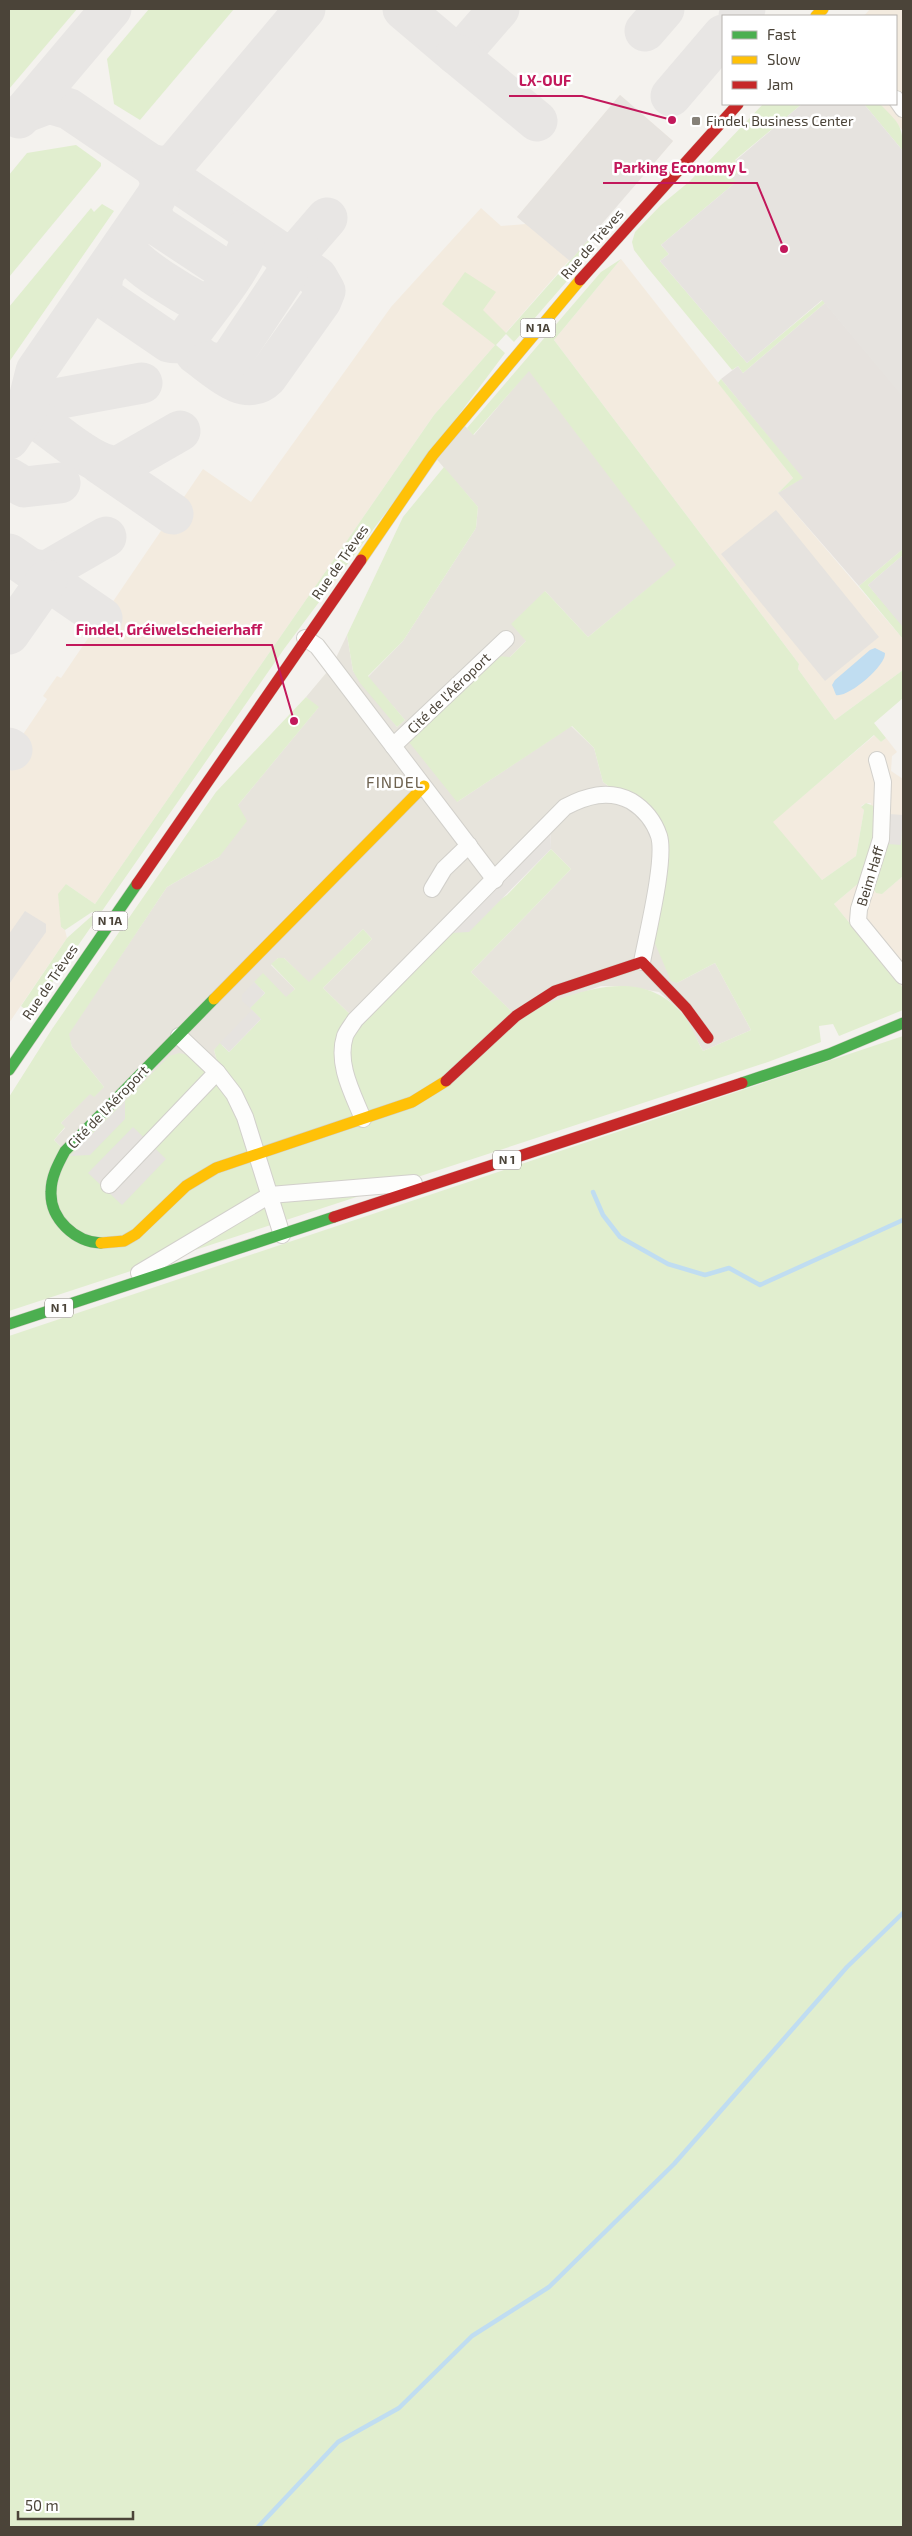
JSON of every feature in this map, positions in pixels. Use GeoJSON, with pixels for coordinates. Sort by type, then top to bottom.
{"type":"FeatureCollection","features":[{"type":"Feature","properties":{"kind":"main road","name":"Rue de Trèves"},"geometry":{"type":"LineString","coordinates":[[9,1070],[305,638],[433,455],[516,354],[646,204],[737,105]]}},
{"type":"Feature","properties":{"kind":"main road","name":"Cité de l'Aéroport"},"geometry":{"type":"LineString","coordinates":[[424,786],[65,1151],[54,1170],[50,1190],[54,1211],[67,1229],[85,1241],[106,1245],[127,1240],[144,1228],[186,1185],[216,1168],[412,1102],[447,1081],[516,1016],[556,991],[642,962]]}},
{"type":"Feature","properties":{"kind":"main road"},"geometry":{"type":"LineString","coordinates":[[642,962],[686,1008],[708,1038]]}},
{"type":"Feature","properties":{"kind":"main road","name":"N 1"},"geometry":{"type":"LineString","coordinates":[[9,1324],[829,1054],[903,1023]]}},
{"type":"Feature","properties":{"kind":"street"},"geometry":{"type":"LineString","coordinates":[[305,638],[317,646],[495,880]]}},
{"type":"Feature","properties":{"kind":"street","name":"Cité de l'Aéroport"},"geometry":{"type":"LineString","coordinates":[[393,746],[506,639]]}},
{"type":"Feature","properties":{"kind":"street","name":"Beim Haff"},"geometry":{"type":"LineString","coordinates":[[877,760],[883,782],[881,839],[859,909],[858,921],[903,976]]}},
{"type":"Feature","properties":{"kind":"street"},"geometry":{"type":"LineString","coordinates":[[363,1119],[346,1077],[343,1056],[345,1036],[355,1020],[566,807],[583,797],[602,794],[624,798],[639,806],[652,820],[659,838],[661,857],[642,962]]}},
{"type":"Feature","properties":{"kind":"street"},"geometry":{"type":"LineString","coordinates":[[432,889],[444,869],[469,845]]}},
{"type":"Feature","properties":{"kind":"street"},"geometry":{"type":"LineString","coordinates":[[179,1036],[217,1072],[234,1094],[257,1154],[282,1234]]}},
{"type":"Feature","properties":{"kind":"street"},"geometry":{"type":"LineString","coordinates":[[109,1185],[217,1072]]}},
{"type":"Feature","properties":{"kind":"street"},"geometry":{"type":"LineString","coordinates":[[109,1291],[270,1195],[447,1180]]}},
{"type":"Feature","properties":{"kind":"shaded area"},"geometry":{"type":"Polygon","coordinates":[[[870,9],[903,9],[903,131],[881,105],[897,105],[897,15],[865,15],[870,9]]]}},
{"type":"Feature","properties":{"kind":"shaded area"},"geometry":{"type":"Polygon","coordinates":[[[620,95],[673,141],[434,415],[95,904],[66,884],[61,927],[65,930],[67,938],[9,1023],[9,755],[47,699],[43,696],[57,676],[61,678],[203,469],[251,502],[391,307],[481,208],[501,226],[526,224],[517,217],[620,95]]]}},
{"type":"Feature","properties":{"kind":"shaded area"},"geometry":{"type":"Polygon","coordinates":[[[620,95],[673,141],[570,261],[517,217],[620,95]]]}},
{"type":"Feature","properties":{"kind":"shaded area"},"geometry":{"type":"Polygon","coordinates":[[[801,105],[865,105],[903,151],[903,397],[822,300],[747,363],[660,261],[669,254],[661,245],[736,182],[732,178],[742,169],[735,161],[801,105]]]}},
{"type":"Feature","properties":{"kind":"shaded area"},"geometry":{"type":"Polygon","coordinates":[[[621,259],[793,478],[778,493],[903,639],[903,670],[835,720],[798,669],[799,664],[554,340],[621,259]]]}},
{"type":"Feature","properties":{"kind":"shaded area"},"geometry":{"type":"Polygon","coordinates":[[[825,303],[903,396],[903,549],[859,586],[778,493],[802,478],[721,379],[738,366],[743,373],[825,303]]]}},
{"type":"Feature","properties":{"kind":"shaded area"},"geometry":{"type":"Polygon","coordinates":[[[529,370],[677,565],[588,637],[545,591],[526,641],[510,657],[457,802],[571,726],[594,748],[603,782],[652,820],[677,983],[715,963],[751,1030],[703,1051],[682,1012],[659,992],[623,986],[601,986],[516,1016],[471,972],[571,869],[551,849],[550,824],[361,1025],[323,988],[372,939],[363,929],[309,983],[284,958],[278,958],[271,965],[295,989],[286,998],[262,974],[261,1019],[214,1050],[217,1061],[65,1151],[54,1140],[65,1128],[61,1123],[90,1093],[104,1087],[72,1047],[68,1034],[167,887],[219,857],[238,805],[318,708],[306,697],[332,666],[347,635],[353,671],[397,727],[405,720],[368,677],[403,641],[476,528],[478,507],[433,455],[461,422],[474,435],[529,370]]]}},
{"type":"Feature","properties":{"kind":"shaded area"},"geometry":{"type":"Polygon","coordinates":[[[776,510],[879,637],[825,681],[721,554],[776,510]]]}},
{"type":"Feature","properties":{"kind":"shaded area"},"geometry":{"type":"Polygon","coordinates":[[[903,555],[903,626],[902,626],[868,585],[903,555]]]}},
{"type":"Feature","properties":{"kind":"shaded area"},"geometry":{"type":"Polygon","coordinates":[[[875,735],[881,742],[886,738],[897,752],[892,756],[891,771],[903,779],[901,845],[882,894],[903,876],[903,988],[834,904],[860,882],[871,803],[861,806],[864,810],[856,856],[822,880],[772,822],[875,735]]]}},
{"type":"Feature","properties":{"kind":"shaded area"},"geometry":{"type":"Polygon","coordinates":[[[889,814],[903,815],[901,845],[888,844],[889,814]]]}},
{"type":"Feature","properties":{"kind":"shaded area"},"geometry":{"type":"Polygon","coordinates":[[[550,823],[551,849],[469,932],[451,933],[550,823]]]}},
{"type":"Feature","properties":{"kind":"shaded area"},"geometry":{"type":"Polygon","coordinates":[[[25,911],[46,924],[46,932],[9,984],[9,934],[25,911]]]}},
{"type":"Feature","properties":{"kind":"shaded area"},"geometry":{"type":"Polygon","coordinates":[[[254,982],[265,993],[250,1008],[242,1001],[242,995],[254,982]]]}},
{"type":"Feature","properties":{"kind":"shaded area"},"geometry":{"type":"Polygon","coordinates":[[[252,1010],[261,1019],[229,1052],[220,1043],[252,1010]]]}},
{"type":"Feature","properties":{"kind":"shaded area"},"geometry":{"type":"Polygon","coordinates":[[[125,1101],[125,1119],[90,1155],[70,1156],[125,1101]]]}},
{"type":"Feature","properties":{"kind":"shaded area"},"geometry":{"type":"Polygon","coordinates":[[[133,1127],[166,1159],[122,1205],[88,1173],[133,1127]]]}},
{"type":"Feature","properties":{"kind":"green space"},"geometry":{"type":"Polygon","coordinates":[[[9,9],[77,9],[9,89],[9,9]]]}},
{"type":"Feature","properties":{"kind":"green space"},"geometry":{"type":"Polygon","coordinates":[[[149,9],[234,9],[140,120],[114,104],[107,59],[149,9]]]}},
{"type":"Feature","properties":{"kind":"green space"},"geometry":{"type":"Polygon","coordinates":[[[762,105],[801,105],[735,160],[742,169],[736,182],[661,245],[669,254],[660,261],[747,363],[829,295],[825,303],[743,373],[738,366],[732,370],[634,250],[632,242],[635,232],[661,205],[690,181],[762,105]]]}},
{"type":"Feature","properties":{"kind":"green space"},"geometry":{"type":"Polygon","coordinates":[[[865,105],[881,105],[895,120],[902,135],[903,151],[865,105]]]}},
{"type":"Feature","properties":{"kind":"green space"},"geometry":{"type":"Polygon","coordinates":[[[76,145],[101,163],[101,166],[9,277],[9,175],[27,153],[76,145]]]}},
{"type":"Feature","properties":{"kind":"green space"},"geometry":{"type":"Polygon","coordinates":[[[102,204],[114,211],[9,362],[9,307],[91,208],[94,212],[102,204]]]}},
{"type":"Feature","properties":{"kind":"green space"},"geometry":{"type":"Polygon","coordinates":[[[589,239],[593,251],[514,342],[506,334],[496,345],[505,353],[284,649],[36,1006],[32,1001],[26,1010],[21,1006],[67,938],[95,913],[92,912],[65,930],[61,927],[58,894],[66,884],[95,904],[434,415],[495,345],[442,304],[465,272],[496,292],[483,310],[506,333],[589,239]]]}},
{"type":"Feature","properties":{"kind":"green space"},"geometry":{"type":"Polygon","coordinates":[[[621,259],[554,340],[799,664],[798,669],[835,720],[903,670],[903,698],[874,723],[886,738],[881,742],[874,735],[773,822],[822,880],[856,856],[864,810],[861,807],[866,803],[876,807],[875,835],[860,882],[834,904],[903,988],[903,1010],[839,1036],[833,1024],[819,1026],[821,1042],[768,1062],[9,1311],[9,1097],[52,1029],[216,792],[306,697],[319,707],[238,805],[247,821],[219,857],[167,887],[69,1034],[72,1047],[104,1087],[94,1097],[90,1094],[61,1123],[65,1127],[54,1140],[65,1151],[125,1101],[169,1056],[179,1053],[217,1061],[214,1050],[220,1043],[229,1052],[261,1019],[250,1008],[265,993],[254,982],[263,973],[286,997],[295,989],[271,964],[278,958],[284,958],[309,982],[363,929],[372,939],[323,988],[361,1025],[451,933],[507,895],[551,849],[571,869],[471,972],[515,1015],[578,993],[622,986],[642,988],[662,996],[684,1015],[703,1051],[751,1030],[715,963],[677,983],[671,981],[648,927],[659,838],[624,798],[603,782],[594,748],[572,726],[457,802],[409,742],[497,656],[510,657],[526,641],[511,624],[545,591],[588,637],[676,565],[529,371],[473,435],[467,428],[601,272],[621,259]]]}},
{"type":"Feature","properties":{"kind":"green space"},"geometry":{"type":"Polygon","coordinates":[[[721,379],[803,478],[778,493],[793,478],[718,383],[721,379]]]}},
{"type":"Feature","properties":{"kind":"green space"},"geometry":{"type":"Polygon","coordinates":[[[444,467],[478,507],[476,528],[403,641],[368,676],[405,720],[397,727],[360,683],[353,671],[347,635],[403,517],[444,467]]]}},
{"type":"Feature","properties":{"kind":"green space"},"geometry":{"type":"Polygon","coordinates":[[[903,549],[903,555],[868,585],[903,626],[903,639],[859,586],[903,549]]]}},
{"type":"Feature","properties":{"kind":"green space"},"geometry":{"type":"Polygon","coordinates":[[[903,803],[903,876],[882,894],[876,893],[873,888],[888,844],[901,844],[903,803]]]}},
{"type":"Feature","properties":{"kind":"green space"},"geometry":{"type":"Polygon","coordinates":[[[903,1036],[903,2527],[9,2527],[9,1336],[903,1036]]]}},
{"type":"Feature","properties":{"kind":"water"},"geometry":{"type":"Polygon","coordinates":[[[875,648],[885,653],[884,659],[873,673],[849,692],[836,695],[832,685],[835,680],[870,650],[875,648]]]}},
{"type":"Feature","properties":{"kind":"waterway"},"geometry":{"type":"LineString","coordinates":[[593,1192],[603,1215],[620,1237],[668,1264],[705,1275],[729,1268],[760,1285],[903,1220]]}},
{"type":"Feature","properties":{"kind":"waterway"},"geometry":{"type":"LineString","coordinates":[[258,2527],[338,2442],[399,2408],[472,2336],[549,2287],[674,2164],[847,1967],[903,1913]]}},
{"type":"Feature","properties":{"kind":"taxiway"},"geometry":{"type":"LineString","coordinates":[[19,118],[111,9]]}},
{"type":"Feature","properties":{"kind":"taxiway"},"geometry":{"type":"LineString","coordinates":[[153,165],[165,167],[176,162],[305,9]]}},
{"type":"Feature","properties":{"kind":"taxiway"},"geometry":{"type":"LineString","coordinates":[[403,9],[456,54],[460,54],[499,9]]}},
{"type":"Feature","properties":{"kind":"taxiway"},"geometry":{"type":"LineString","coordinates":[[645,31],[664,9]]}},
{"type":"Feature","properties":{"kind":"taxiway"},"geometry":{"type":"LineString","coordinates":[[740,15],[745,9]]}},
{"type":"Feature","properties":{"kind":"taxiway"},"geometry":{"type":"LineString","coordinates":[[671,96],[722,36]]}},
{"type":"Feature","properties":{"kind":"taxiway"},"geometry":{"type":"LineString","coordinates":[[456,54],[537,121]]}},
{"type":"Feature","properties":{"kind":"taxiway"},"geometry":{"type":"LineString","coordinates":[[23,113],[49,103],[69,109],[246,229]]}},
{"type":"Feature","properties":{"kind":"taxiway"},"geometry":{"type":"LineString","coordinates":[[9,439],[25,415],[36,371],[156,197],[160,181],[153,165]]}},
{"type":"Feature","properties":{"kind":"taxiway"},"geometry":{"type":"LineString","coordinates":[[153,202],[151,212],[157,225],[222,268],[237,266]]}},
{"type":"Feature","properties":{"kind":"taxiway"},"geometry":{"type":"LineString","coordinates":[[302,247],[327,218]]}},
{"type":"Feature","properties":{"kind":"taxiway"},"geometry":{"type":"LineString","coordinates":[[103,275],[101,290],[106,299],[172,343],[181,342],[188,337],[190,334],[198,323],[224,289],[240,265],[251,241],[246,229],[317,277],[325,291],[321,301],[267,377],[258,383],[249,385],[240,383],[221,373],[196,354],[191,347],[190,334]]}},
{"type":"Feature","properties":{"kind":"taxiway"},"geometry":{"type":"LineString","coordinates":[[129,237],[127,245],[129,252],[133,258],[150,272],[200,303],[214,300]]}},
{"type":"Feature","properties":{"kind":"taxiway"},"geometry":{"type":"LineString","coordinates":[[207,362],[221,364],[232,357],[287,274],[288,263],[282,254],[296,252],[300,249]]}},
{"type":"Feature","properties":{"kind":"taxiway"},"geometry":{"type":"LineString","coordinates":[[25,415],[39,402],[142,383]]}},
{"type":"Feature","properties":{"kind":"taxiway"},"geometry":{"type":"LineString","coordinates":[[42,423],[89,457],[100,462],[119,466],[180,431]]}},
{"type":"Feature","properties":{"kind":"taxiway"},"geometry":{"type":"LineString","coordinates":[[99,463],[173,514]]}},
{"type":"Feature","properties":{"kind":"taxiway"},"geometry":{"type":"LineString","coordinates":[[9,478],[24,487],[60,483]]}},
{"type":"Feature","properties":{"kind":"taxiway"},"geometry":{"type":"LineString","coordinates":[[31,569],[47,571],[106,537]]}},
{"type":"Feature","properties":{"kind":"taxiway"},"geometry":{"type":"LineString","coordinates":[[9,554],[102,618]]}},
{"type":"Feature","properties":{"kind":"taxiway"},"geometry":{"type":"LineString","coordinates":[[9,634],[47,580]]}},
{"type":"Feature","properties":{"kind":"traffic: fast"},"geometry":{"type":"LineString","coordinates":[[9,1070],[137,884]]}},
{"type":"Feature","properties":{"kind":"traffic: fast"},"geometry":{"type":"LineString","coordinates":[[101,1243],[91,1242],[73,1234],[60,1220],[52,1202],[51,1192],[57,1166],[65,1151],[214,999]]}},
{"type":"Feature","properties":{"kind":"traffic: fast"},"geometry":{"type":"LineString","coordinates":[[742,1083],[829,1054],[903,1023]]}},
{"type":"Feature","properties":{"kind":"traffic: fast"},"geometry":{"type":"LineString","coordinates":[[9,1324],[334,1217]]}},
{"type":"Feature","properties":{"kind":"traffic: slow"},"geometry":{"type":"LineString","coordinates":[[817,15],[823,9]]}},
{"type":"Feature","properties":{"kind":"traffic: slow"},"geometry":{"type":"LineString","coordinates":[[361,560],[433,455],[580,280]]}},
{"type":"Feature","properties":{"kind":"traffic: slow"},"geometry":{"type":"LineString","coordinates":[[214,999],[424,786]]}},
{"type":"Feature","properties":{"kind":"traffic: slow"},"geometry":{"type":"LineString","coordinates":[[101,1243],[124,1241],[136,1234],[186,1186],[216,1168],[412,1102],[446,1081]]}},
{"type":"Feature","properties":{"kind":"traffic: jam"},"geometry":{"type":"LineString","coordinates":[[580,280],[737,105]]}},
{"type":"Feature","properties":{"kind":"traffic: jam"},"geometry":{"type":"LineString","coordinates":[[137,884],[361,560]]}},
{"type":"Feature","properties":{"kind":"traffic: jam"},"geometry":{"type":"LineString","coordinates":[[446,1081],[516,1016],[555,991],[642,962],[686,1008],[708,1038]]}},
{"type":"Feature","properties":{"kind":"traffic: jam"},"geometry":{"type":"LineString","coordinates":[[334,1217],[742,1083]]}},
{"type":"Feature","properties":{"kind":"place","name":"LX-OUF"},"geometry":{"type":"Point","coordinates":[672,120]}},
{"type":"Feature","properties":{"kind":"place","name":"Findel, Business Center"},"geometry":{"type":"Point","coordinates":[696,121]}},
{"type":"Feature","properties":{"kind":"place","name":"Parking Economy L"},"geometry":{"type":"Point","coordinates":[784,249]}},
{"type":"Feature","properties":{"kind":"place","name":"Findel, Gréiwelscheierhaff"},"geometry":{"type":"Point","coordinates":[294,721]}},
{"type":"Feature","properties":{"kind":"district","name":"FINDEL"},"geometry":{"type":"Point","coordinates":[395,782]}}]}
